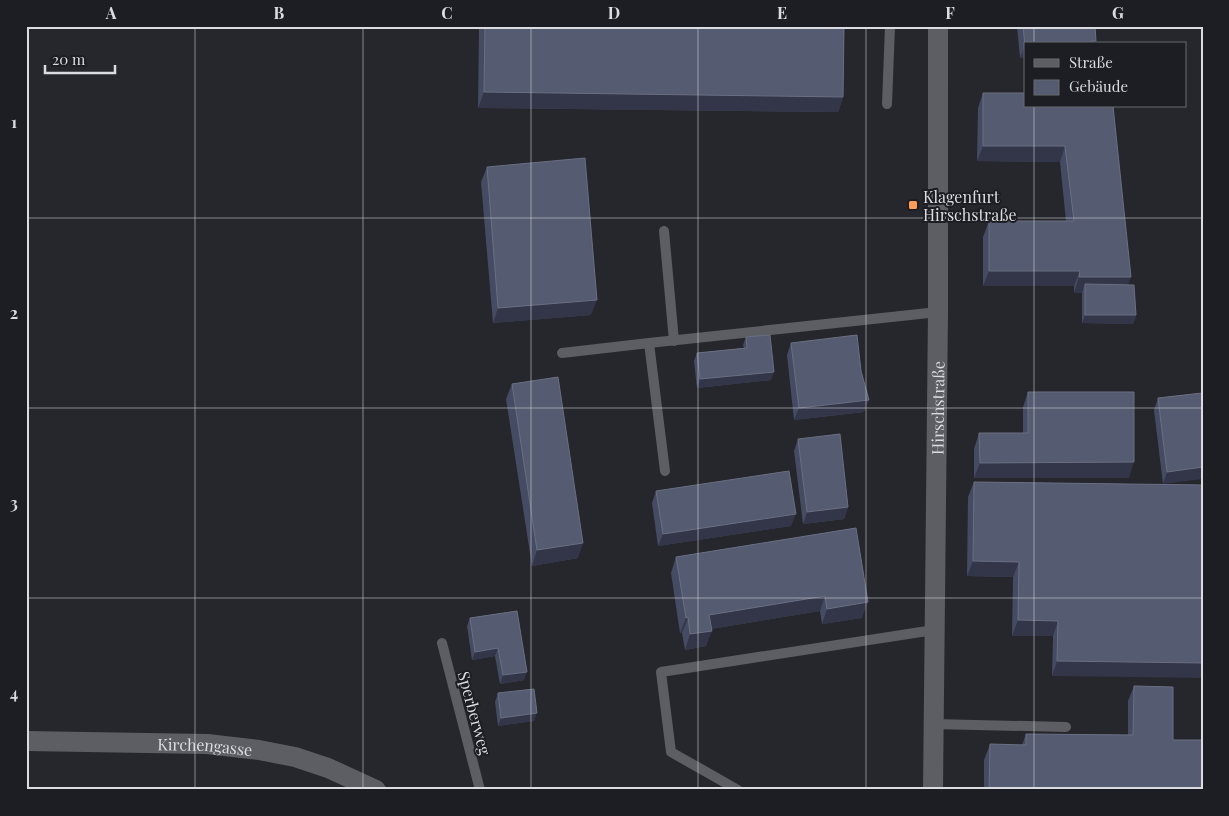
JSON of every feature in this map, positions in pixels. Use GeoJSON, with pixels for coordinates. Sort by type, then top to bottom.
{"type":"FeatureCollection","features":[{"type":"Feature","properties":{"kind":"street","name":"Hirschstraße"},"geometry":{"type":"LineString","coordinates":[[932,790],[938,312],[938,26]]}},
{"type":"Feature","properties":{"kind":"street","name":"Kirchengasse"},"geometry":{"type":"LineString","coordinates":[[26,741],[207,744],[259,750],[295,757],[328,768],[376,790]]}},
{"type":"Feature","properties":{"kind":"lane"},"geometry":{"type":"LineString","coordinates":[[888,104],[890,26]]}},
{"type":"Feature","properties":{"kind":"lane"},"geometry":{"type":"LineString","coordinates":[[664,231],[674,341]]}},
{"type":"Feature","properties":{"kind":"lane"},"geometry":{"type":"LineString","coordinates":[[562,353],[938,312]]}},
{"type":"Feature","properties":{"kind":"lane"},"geometry":{"type":"LineString","coordinates":[[650,343],[665,471]]}},
{"type":"Feature","properties":{"kind":"lane"},"geometry":{"type":"LineString","coordinates":[[738,790],[672,752],[661,672],[934,630]]}},
{"type":"Feature","properties":{"kind":"lane","name":"Sperberweg"},"geometry":{"type":"LineString","coordinates":[[442,643],[480,790]]}},
{"type":"Feature","properties":{"kind":"lane"},"geometry":{"type":"LineString","coordinates":[[933,724],[1066,727]]}},
{"type":"Feature","properties":{"kind":"building"},"geometry":{"type":"Polygon","coordinates":[[[485,26],[844,26],[843,97],[484,92],[485,26]]]}},
{"type":"Feature","properties":{"kind":"building"},"geometry":{"type":"Polygon","coordinates":[[[1023,26],[1095,26],[1096,41],[1092,42],[1025,42],[1023,26]]]}},
{"type":"Feature","properties":{"kind":"building"},"geometry":{"type":"Polygon","coordinates":[[[983,93],[1024,93],[1024,108],[1113,108],[1131,277],[1079,277],[1080,271],[989,271],[989,221],[1074,221],[1065,146],[983,146],[983,93]]]}},
{"type":"Feature","properties":{"kind":"building"},"geometry":{"type":"Polygon","coordinates":[[[585,158],[597,300],[498,308],[487,167],[585,158]]]}},
{"type":"Feature","properties":{"kind":"building"},"geometry":{"type":"Polygon","coordinates":[[[1085,284],[1134,285],[1136,315],[1085,315],[1085,284]]]}},
{"type":"Feature","properties":{"kind":"building"},"geometry":{"type":"Polygon","coordinates":[[[770,335],[774,372],[700,379],[697,353],[747,348],[746,337],[770,335]]]}},
{"type":"Feature","properties":{"kind":"building"},"geometry":{"type":"Polygon","coordinates":[[[857,335],[861,371],[869,400],[799,408],[791,343],[857,335]]]}},
{"type":"Feature","properties":{"kind":"building"},"geometry":{"type":"Polygon","coordinates":[[[558,377],[583,543],[537,550],[512,384],[558,377]]]}},
{"type":"Feature","properties":{"kind":"building"},"geometry":{"type":"Polygon","coordinates":[[[1028,392],[1134,392],[1134,462],[980,463],[979,433],[1028,433],[1028,392]]]}},
{"type":"Feature","properties":{"kind":"building"},"geometry":{"type":"Polygon","coordinates":[[[1202,393],[1203,467],[1167,472],[1158,398],[1202,393]]]}},
{"type":"Feature","properties":{"kind":"building"},"geometry":{"type":"Polygon","coordinates":[[[840,434],[848,507],[807,512],[798,439],[840,434]]]}},
{"type":"Feature","properties":{"kind":"building"},"geometry":{"type":"Polygon","coordinates":[[[789,471],[796,514],[663,534],[656,491],[789,471]]]}},
{"type":"Feature","properties":{"kind":"building"},"geometry":{"type":"Polygon","coordinates":[[[974,482],[1203,485],[1203,663],[1057,661],[1058,621],[1018,620],[1019,562],[973,561],[974,482]]]}},
{"type":"Feature","properties":{"kind":"building"},"geometry":{"type":"Polygon","coordinates":[[[856,528],[868,602],[827,609],[825,596],[709,615],[712,631],[690,634],[676,557],[856,528]]]}},
{"type":"Feature","properties":{"kind":"building"},"geometry":{"type":"Polygon","coordinates":[[[517,611],[527,672],[503,675],[498,648],[475,652],[470,618],[517,611]]]}},
{"type":"Feature","properties":{"kind":"building"},"geometry":{"type":"Polygon","coordinates":[[[1134,686],[1173,687],[1173,740],[1203,740],[1203,790],[989,790],[990,744],[1026,745],[1026,734],[1133,735],[1134,686]]]}},
{"type":"Feature","properties":{"kind":"building"},"geometry":{"type":"Polygon","coordinates":[[[534,689],[537,713],[501,718],[498,693],[534,689]]]}},
{"type":"Feature","properties":{"kind":"place","name":"Klagenfurt Hirschstraße"},"geometry":{"type":"Point","coordinates":[913,205]}}]}
